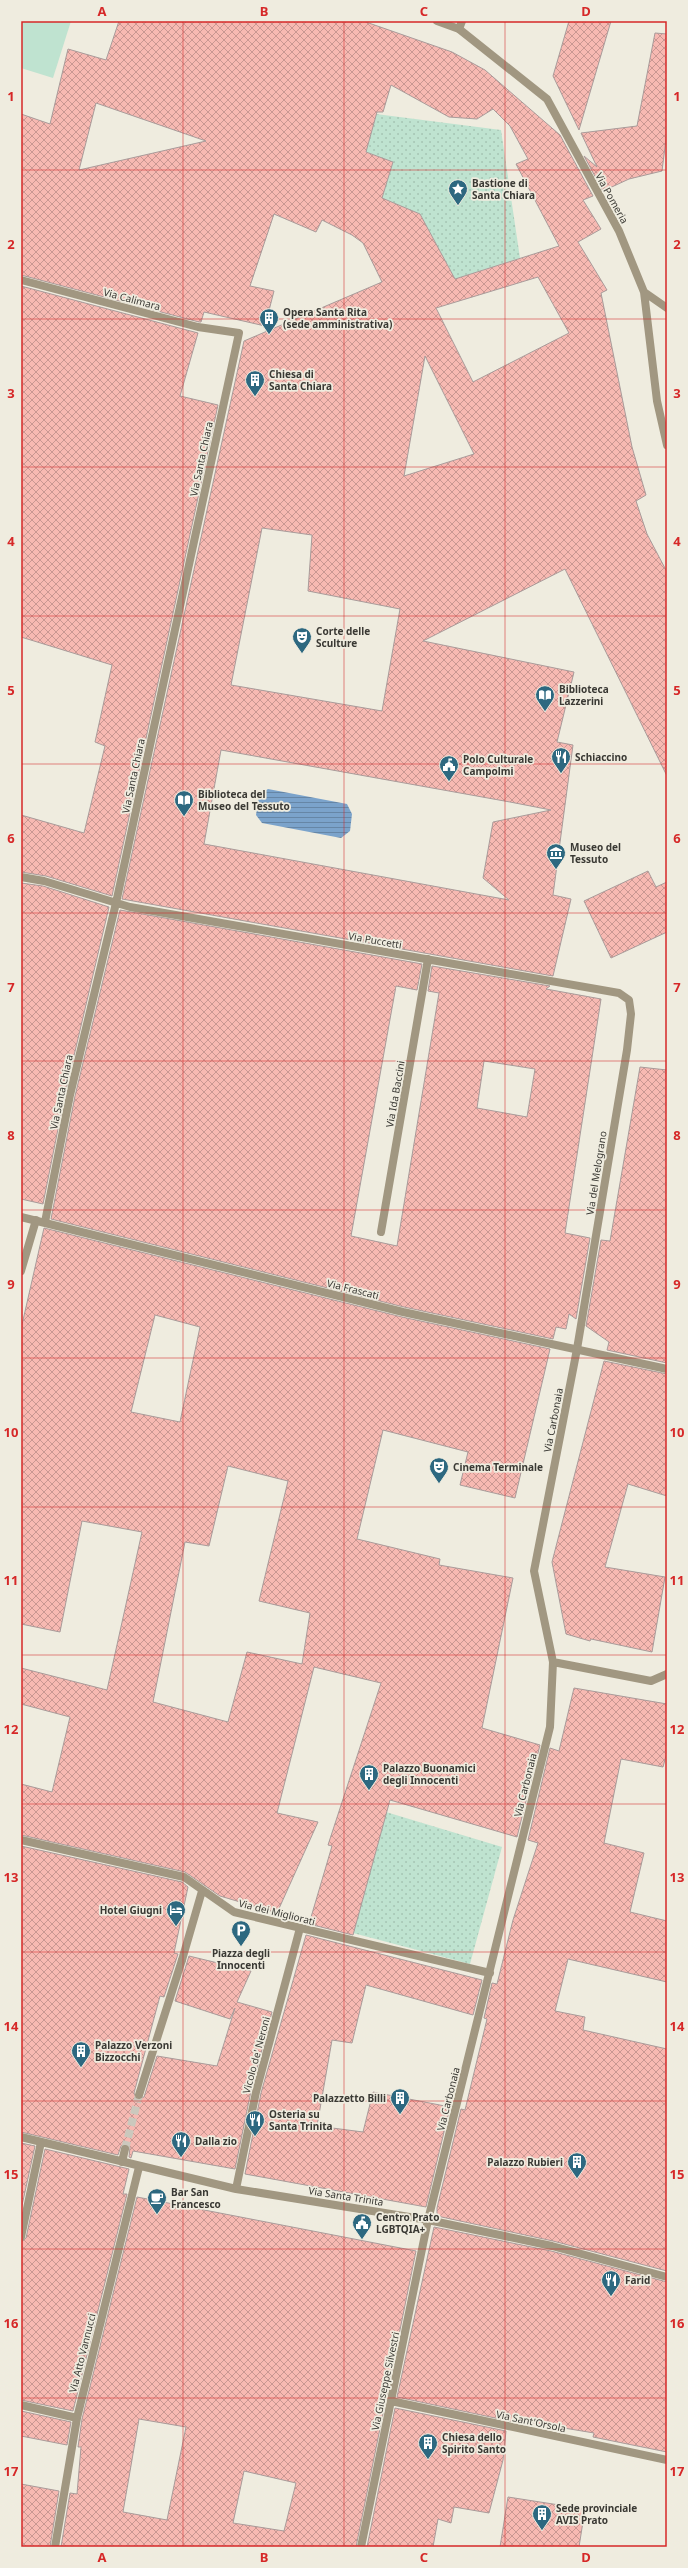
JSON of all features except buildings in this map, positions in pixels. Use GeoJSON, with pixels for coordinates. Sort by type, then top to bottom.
{"type":"FeatureCollection","features":[{"type":"Feature","properties":{"kind":"street","name":"Via Pomeria"},"geometry":{"type":"LineString","coordinates":[[437,21],[461,25],[547,99],[619,231],[644,292],[657,401],[667,445]]}},
{"type":"Feature","properties":{"kind":"street","name":"Via Calimara"},"geometry":{"type":"LineString","coordinates":[[21,280],[198,326],[239,333]]}},
{"type":"Feature","properties":{"kind":"street"},"geometry":{"type":"LineString","coordinates":[[644,292],[667,308]]}},
{"type":"Feature","properties":{"kind":"street","name":"Via Santa Chiara"},"geometry":{"type":"LineString","coordinates":[[21,1272],[41,1221],[116,903],[239,333]]}},
{"type":"Feature","properties":{"kind":"street","name":"Via Puccetti"},"geometry":{"type":"LineString","coordinates":[[21,877],[44,881],[116,903],[619,993],[629,1000]]}},
{"type":"Feature","properties":{"kind":"street","name":"Via Ida Baccini"},"geometry":{"type":"LineString","coordinates":[[381,1232],[428,959]]}},
{"type":"Feature","properties":{"kind":"street","name":"Via del Melograno"},"geometry":{"type":"LineString","coordinates":[[577,1349],[627,1050],[631,1014],[629,1000]]}},
{"type":"Feature","properties":{"kind":"street","name":"Via Frascati"},"geometry":{"type":"LineString","coordinates":[[21,1217],[403,1312],[667,1369]]}},
{"type":"Feature","properties":{"kind":"street","name":"Via Carbonaia"},"geometry":{"type":"LineString","coordinates":[[428,2220],[550,1726],[553,1662],[534,1571],[577,1349]]}},
{"type":"Feature","properties":{"kind":"street"},"geometry":{"type":"LineString","coordinates":[[553,1662],[651,1681],[667,1674]]}},
{"type":"Feature","properties":{"kind":"street","name":"Via dei Migliorati"},"geometry":{"type":"LineString","coordinates":[[21,1840],[184,1877],[234,1912],[490,1973]]}},
{"type":"Feature","properties":{"kind":"street"},"geometry":{"type":"LineString","coordinates":[[139,2095],[182,1960],[202,1891]]}},
{"type":"Feature","properties":{"kind":"street","name":"Vicolo de' Neroni"},"geometry":{"type":"LineString","coordinates":[[236,2189],[256,2092],[300,1928]]}},
{"type":"Feature","properties":{"kind":"street","name":"Via Santa Trinita"},"geometry":{"type":"LineString","coordinates":[[21,2137],[139,2167],[236,2189],[428,2220],[552,2246],[667,2277]]}},
{"type":"Feature","properties":{"kind":"street"},"geometry":{"type":"LineString","coordinates":[[21,2237],[41,2142]]}},
{"type":"Feature","properties":{"kind":"street"},"geometry":{"type":"LineString","coordinates":[[122,2162],[125,2149]]}},
{"type":"Feature","properties":{"kind":"street","name":"Via Atto Vannucci"},"geometry":{"type":"LineString","coordinates":[[55,2547],[77,2418],[139,2167]]}},
{"type":"Feature","properties":{"kind":"street","name":"Via Giuseppe Silvestri"},"geometry":{"type":"LineString","coordinates":[[361,2547],[428,2220]]}},
{"type":"Feature","properties":{"kind":"street","name":"Via Sant'Orsola"},"geometry":{"type":"LineString","coordinates":[[391,2401],[667,2460]]}},
{"type":"Feature","properties":{"kind":"street"},"geometry":{"type":"LineString","coordinates":[[21,2405],[77,2418]]}},
{"type":"Feature","properties":{"kind":"green space"},"geometry":{"type":"Polygon","coordinates":[[[21,21],[71,21],[53,78],[21,68],[21,21]]]}},
{"type":"Feature","properties":{"kind":"green space"},"geometry":{"type":"Polygon","coordinates":[[[376,114],[501,130],[520,258],[455,279],[420,214],[382,198],[393,162],[366,152],[376,114]]]}},
{"type":"Feature","properties":{"kind":"green space"},"geometry":{"type":"Polygon","coordinates":[[[386,1812],[502,1847],[470,1964],[353,1933],[386,1812]]]}},
{"type":"Feature","properties":{"kind":"water"},"geometry":{"type":"Polygon","coordinates":[[[268,789],[347,804],[352,814],[350,831],[341,838],[262,823],[256,815],[259,795],[268,789]]]}},
{"type":"Feature","properties":{"kind":"tunnel"},"geometry":{"type":"LineString","coordinates":[[125,2149],[139,2095]]}},
{"type":"Feature","properties":{"kind":"place","name":"Bastione di Santa Chiara"},"geometry":{"type":"Point","coordinates":[458,206]}},
{"type":"Feature","properties":{"kind":"place","name":"Opera Santa Rita (sede amministrativa)"},"geometry":{"type":"Point","coordinates":[269,335]}},
{"type":"Feature","properties":{"kind":"place","name":"Chiesa di Santa Chiara"},"geometry":{"type":"Point","coordinates":[255,397]}},
{"type":"Feature","properties":{"kind":"place","name":"Corte delle Sculture"},"geometry":{"type":"Point","coordinates":[302,654]}},
{"type":"Feature","properties":{"kind":"place","name":"Biblioteca Lazzerini"},"geometry":{"type":"Point","coordinates":[545,712]}},
{"type":"Feature","properties":{"kind":"place","name":"Schiaccino"},"geometry":{"type":"Point","coordinates":[561,774]}},
{"type":"Feature","properties":{"kind":"place","name":"Polo Culturale Campolmi"},"geometry":{"type":"Point","coordinates":[449,782]}},
{"type":"Feature","properties":{"kind":"place","name":"Biblioteca del Museo del Tessuto"},"geometry":{"type":"Point","coordinates":[184,817]}},
{"type":"Feature","properties":{"kind":"place","name":"Museo del Tessuto"},"geometry":{"type":"Point","coordinates":[556,870]}},
{"type":"Feature","properties":{"kind":"place","name":"Cinema Terminale"},"geometry":{"type":"Point","coordinates":[439,1484]}},
{"type":"Feature","properties":{"kind":"place","name":"Palazzo Buonamici degli Innocenti"},"geometry":{"type":"Point","coordinates":[369,1791]}},
{"type":"Feature","properties":{"kind":"place","name":"Hotel Giugni"},"geometry":{"type":"Point","coordinates":[176,1927]}},
{"type":"Feature","properties":{"kind":"place","name":"Piazza degli Innocenti"},"geometry":{"type":"Point","coordinates":[241,1947]}},
{"type":"Feature","properties":{"kind":"place","name":"Palazzo Verzoni Bizzocchi"},"geometry":{"type":"Point","coordinates":[81,2068]}},
{"type":"Feature","properties":{"kind":"place","name":"Palazzetto Billi"},"geometry":{"type":"Point","coordinates":[400,2115]}},
{"type":"Feature","properties":{"kind":"place","name":"Osteria su Santa Trinita"},"geometry":{"type":"Point","coordinates":[255,2137]}},
{"type":"Feature","properties":{"kind":"place","name":"Dalla zio"},"geometry":{"type":"Point","coordinates":[181,2158]}},
{"type":"Feature","properties":{"kind":"place","name":"Palazzo Rubieri"},"geometry":{"type":"Point","coordinates":[577,2179]}},
{"type":"Feature","properties":{"kind":"place","name":"Bar San Francesco"},"geometry":{"type":"Point","coordinates":[157,2215]}},
{"type":"Feature","properties":{"kind":"place","name":"Centro Prato LGBTQIA+"},"geometry":{"type":"Point","coordinates":[362,2240]}},
{"type":"Feature","properties":{"kind":"place","name":"Farid"},"geometry":{"type":"Point","coordinates":[611,2297]}},
{"type":"Feature","properties":{"kind":"place","name":"Chiesa dello Spirito Santo"},"geometry":{"type":"Point","coordinates":[428,2460]}},
{"type":"Feature","properties":{"kind":"place","name":"Sede provinciale AVIS Prato"},"geometry":{"type":"Point","coordinates":[542,2531]}}]}
